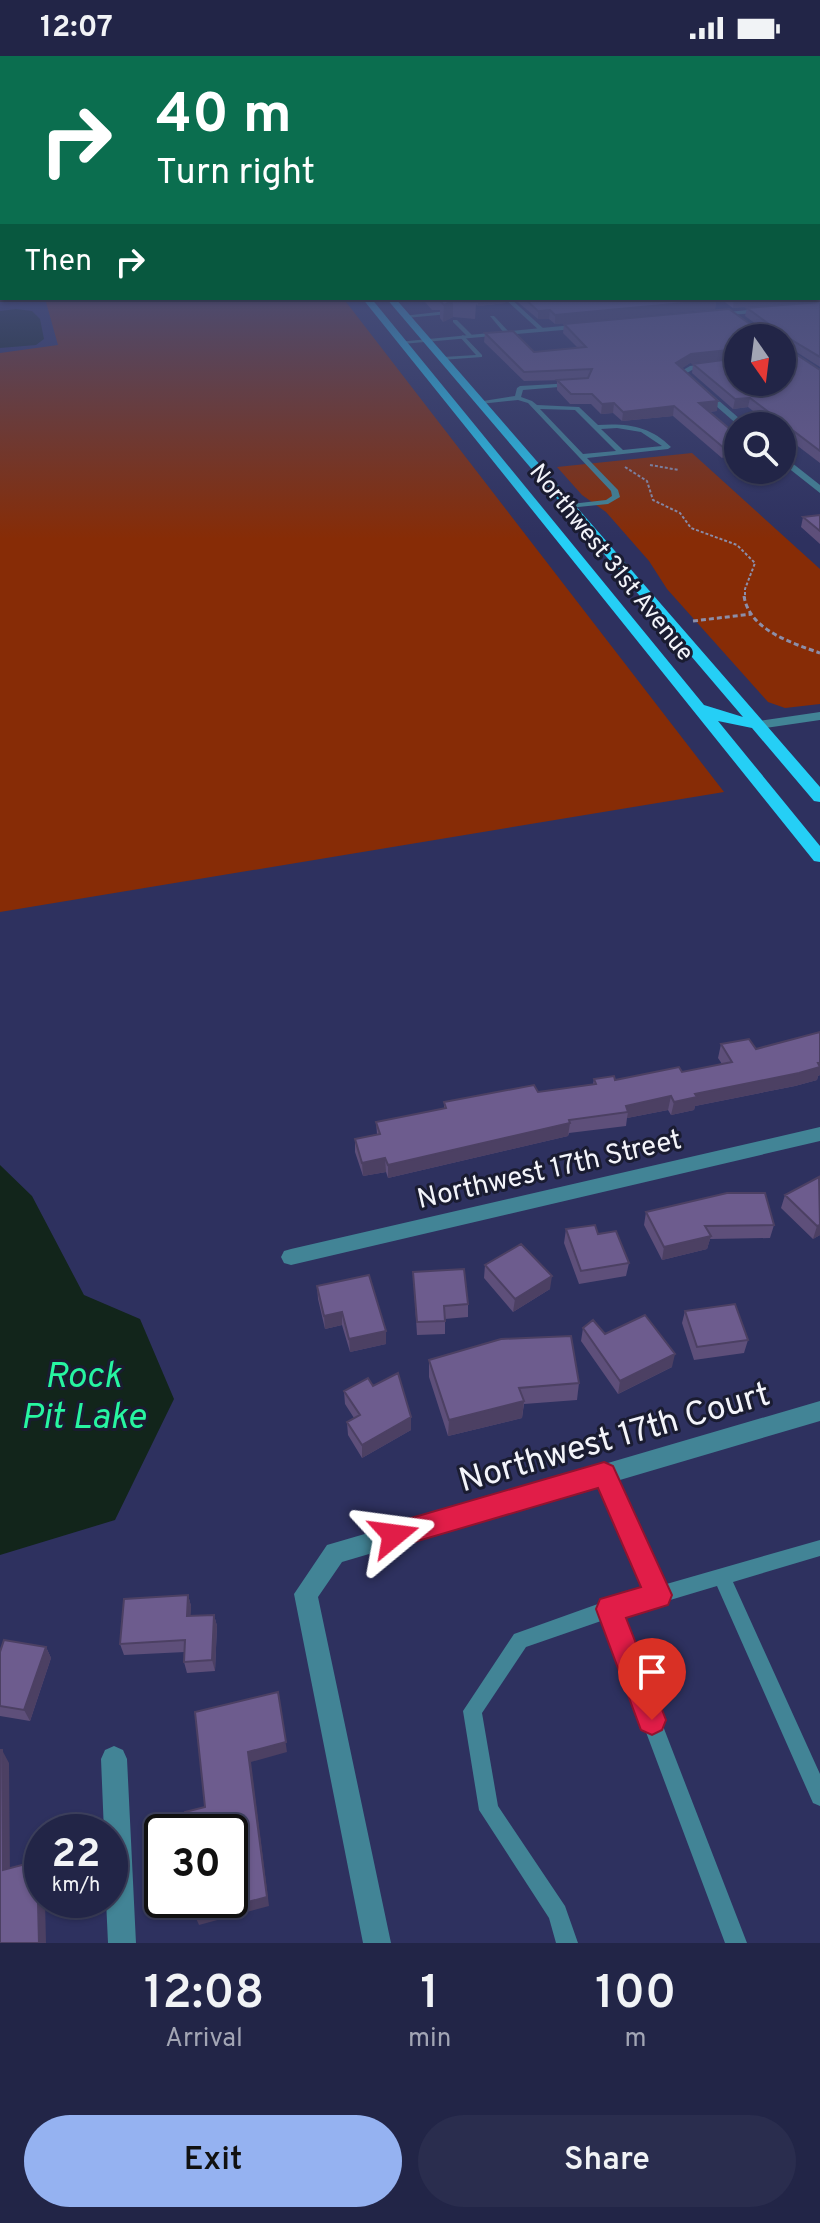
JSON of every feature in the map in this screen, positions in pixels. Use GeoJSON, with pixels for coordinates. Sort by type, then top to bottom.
{"type":"FeatureCollection","features":[{"type":"Feature","properties":{"kind":"main road","name":"Northwest 31st Avenue"},"geometry":{"type":"LineString","coordinates":[[419,363],[820,857]]}},
{"type":"Feature","properties":{"kind":"main road","name":"Northwest 31st Avenue"},"geometry":{"type":"LineString","coordinates":[[446,363],[820,797]]}},
{"type":"Feature","properties":{"kind":"main road"},"geometry":{"type":"LineString","coordinates":[[699,705],[719,717],[759,725]]}},
{"type":"Feature","properties":{"kind":"street"},"geometry":{"type":"LineString","coordinates":[[724,364],[690,368],[682,373],[728,412]]}},
{"type":"Feature","properties":{"kind":"street"},"geometry":{"type":"LineString","coordinates":[[796,470],[820,490]]}},
{"type":"Feature","properties":{"kind":"street"},"geometry":{"type":"LineString","coordinates":[[759,725],[820,716]]}},
{"type":"Feature","properties":{"kind":"street","name":"Northwest 17th Street"},"geometry":{"type":"LineString","coordinates":[[291,1257],[820,1134]]}},
{"type":"Feature","properties":{"kind":"street","name":"Northwest 17th Court"},"geometry":{"type":"LineString","coordinates":[[377,1943],[306,1594],[335,1553],[820,1411]]}},
{"type":"Feature","properties":{"kind":"street"},"geometry":{"type":"LineString","coordinates":[[114,1759],[122,1943]]}},
{"type":"Feature","properties":{"kind":"lane"},"geometry":{"type":"LineString","coordinates":[[518,398],[520,388],[574,383]]}},
{"type":"Feature","properties":{"kind":"lane"},"geometry":{"type":"LineString","coordinates":[[480,402],[518,398],[538,407],[577,408],[621,452]]}},
{"type":"Feature","properties":{"kind":"lane"},"geometry":{"type":"LineString","coordinates":[[538,407],[614,490],[616,497],[608,502],[571,506]]}},
{"type":"Feature","properties":{"kind":"lane"},"geometry":{"type":"LineString","coordinates":[[583,456],[668,447],[650,430],[618,425],[596,427]]}},
{"type":"Feature","properties":{"kind":"lane"},"geometry":{"type":"LineString","coordinates":[[604,1474],[659,1595]]}},
{"type":"Feature","properties":{"kind":"lane"},"geometry":{"type":"LineString","coordinates":[[567,1943],[558,1913],[489,1810],[472,1711],[520,1640],[609,1609],[820,1548]]}},
{"type":"Feature","properties":{"kind":"lane"},"geometry":{"type":"LineString","coordinates":[[722,1578],[820,1796]]}},
{"type":"Feature","properties":{"kind":"lane"},"geometry":{"type":"LineString","coordinates":[[609,1609],[736,1943]]}},
{"type":"Feature","properties":{"kind":"path"},"geometry":{"type":"LineString","coordinates":[[625,467],[647,481],[653,500],[680,513],[691,528],[726,539],[752,557],[755,569],[744,590],[752,614],[775,636],[820,653]]}},
{"type":"Feature","properties":{"kind":"path"},"geometry":{"type":"LineString","coordinates":[[691,621],[752,614]]}},
{"type":"Feature","properties":{"kind":"shaded area"},"geometry":{"type":"Polygon","coordinates":[[[0,363],[393,363],[724,792],[0,912],[0,363]]]}},
{"type":"Feature","properties":{"kind":"shaded area"},"geometry":{"type":"Polygon","coordinates":[[[692,453],[820,569],[820,704],[785,708],[768,702],[667,589],[649,561],[606,512],[582,495],[557,467],[692,453]]]}},
{"type":"Feature","properties":{"kind":"water","name":"Rock Pit Lake"},"geometry":{"type":"Polygon","coordinates":[[[0,1165],[32,1196],[84,1295],[140,1319],[174,1399],[115,1520],[0,1555],[0,1165]]]}},
{"type":"Feature","properties":{"kind":"building"},"geometry":{"type":"Polygon","coordinates":[[[515,363],[676,363],[718,401],[699,403],[724,424],[724,448],[674,406],[623,412],[614,403],[602,404],[592,394],[571,394],[557,380],[588,378],[592,369],[524,372],[515,363]]]}},
{"type":"Feature","properties":{"kind":"building"},"geometry":{"type":"Polygon","coordinates":[[[724,363],[724,390],[693,364],[724,363]]]}},
{"type":"Feature","properties":{"kind":"building"},"geometry":{"type":"Polygon","coordinates":[[[796,363],[809,363],[820,370],[820,451],[796,433],[796,412],[768,412],[750,398],[735,399],[731,396],[796,396],[796,363]]]}},
{"type":"Feature","properties":{"kind":"building"},"geometry":{"type":"Polygon","coordinates":[[[820,515],[820,531],[803,517],[820,515]]]}},
{"type":"Feature","properties":{"kind":"building"},"geometry":{"type":"Polygon","coordinates":[[[820,1032],[820,1067],[695,1094],[697,1097],[674,1102],[671,1096],[626,1106],[628,1112],[569,1120],[570,1123],[388,1165],[385,1158],[362,1163],[355,1139],[380,1134],[376,1122],[446,1108],[444,1102],[534,1085],[538,1092],[596,1084],[594,1079],[614,1076],[615,1080],[679,1067],[682,1072],[732,1062],[721,1044],[749,1039],[756,1049],[820,1032]]]}},
{"type":"Feature","properties":{"kind":"building"},"geometry":{"type":"Polygon","coordinates":[[[819,1177],[820,1225],[817,1226],[785,1195],[819,1177]]]}},
{"type":"Feature","properties":{"kind":"building"},"geometry":{"type":"Polygon","coordinates":[[[727,1193],[765,1193],[774,1225],[705,1226],[711,1236],[664,1247],[646,1212],[727,1193]]]}},
{"type":"Feature","properties":{"kind":"building"},"geometry":{"type":"Polygon","coordinates":[[[595,1225],[598,1234],[616,1231],[629,1263],[581,1271],[566,1229],[595,1225]]]}},
{"type":"Feature","properties":{"kind":"building"},"geometry":{"type":"Polygon","coordinates":[[[521,1244],[552,1276],[515,1299],[485,1265],[521,1244]]]}},
{"type":"Feature","properties":{"kind":"building"},"geometry":{"type":"Polygon","coordinates":[[[464,1269],[468,1304],[444,1306],[445,1321],[417,1322],[413,1272],[464,1269]]]}},
{"type":"Feature","properties":{"kind":"building"},"geometry":{"type":"Polygon","coordinates":[[[369,1275],[386,1331],[349,1339],[342,1312],[324,1316],[317,1286],[369,1275]]]}},
{"type":"Feature","properties":{"kind":"building"},"geometry":{"type":"Polygon","coordinates":[[[735,1304],[748,1340],[697,1347],[685,1311],[735,1304]]]}},
{"type":"Feature","properties":{"kind":"building"},"geometry":{"type":"Polygon","coordinates":[[[645,1315],[675,1354],[620,1381],[583,1328],[593,1320],[605,1334],[645,1315]]]}},
{"type":"Feature","properties":{"kind":"building"},"geometry":{"type":"Polygon","coordinates":[[[571,1336],[579,1383],[519,1388],[524,1401],[449,1420],[429,1360],[501,1339],[571,1336]]]}},
{"type":"Feature","properties":{"kind":"building"},"geometry":{"type":"Polygon","coordinates":[[[398,1373],[411,1417],[362,1445],[347,1422],[360,1415],[344,1391],[368,1378],[373,1386],[398,1373]]]}},
{"type":"Feature","properties":{"kind":"building"},"geometry":{"type":"Polygon","coordinates":[[[188,1595],[187,1616],[214,1615],[212,1660],[184,1662],[185,1640],[120,1644],[124,1599],[188,1595]]]}},
{"type":"Feature","properties":{"kind":"building"},"geometry":{"type":"Polygon","coordinates":[[[4,1640],[46,1647],[24,1710],[0,1706],[0,1652],[4,1640]]]}},
{"type":"Feature","properties":{"kind":"building"},"geometry":{"type":"Polygon","coordinates":[[[278,1692],[286,1742],[248,1752],[267,1897],[248,1902],[248,1814],[185,1814],[205,1807],[195,1712],[278,1692]]]}},
{"type":"Feature","properties":{"kind":"building"},"geometry":{"type":"Polygon","coordinates":[[[2,1750],[3,1870],[24,1864],[24,1918],[38,1918],[39,1943],[0,1943],[2,1750]]]}},
{"type":"Feature","properties":{"kind":"route"},"geometry":{"type":"LineString","coordinates":[[394,1535],[604,1474],[659,1595],[609,1609],[652,1720]]}}]}
